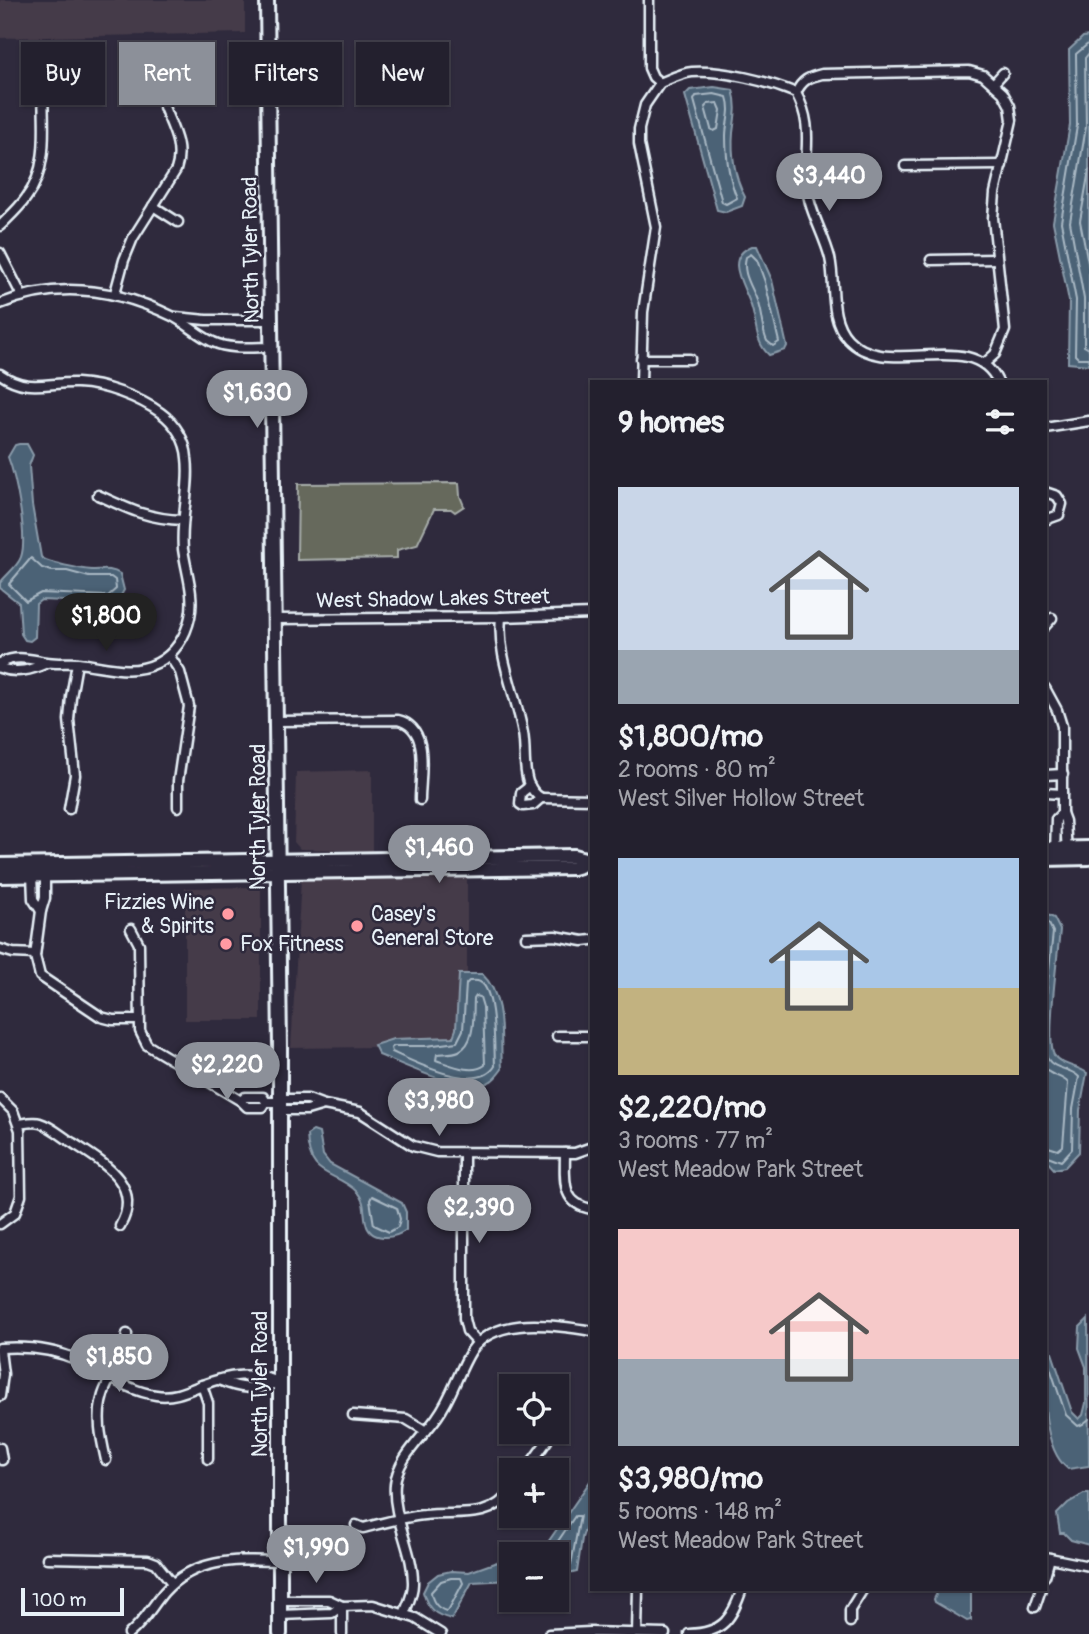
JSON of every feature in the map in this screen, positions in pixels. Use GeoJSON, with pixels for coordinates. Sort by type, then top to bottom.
{"type":"FeatureCollection","features":[{"type":"Feature","properties":{"kind":"main road","name":"North Tyler Road"},"geometry":{"type":"LineString","coordinates":[[267,0],[277,721],[280,1634]]}},
{"type":"Feature","properties":{"kind":"main road"},"geometry":{"type":"LineString","coordinates":[[1055,854],[1089,848]]}},
{"type":"Feature","properties":{"kind":"main road"},"geometry":{"type":"LineString","coordinates":[[1055,854],[1089,858]]}},
{"type":"Feature","properties":{"kind":"main road"},"geometry":{"type":"LineString","coordinates":[[0,876],[39,870],[421,864],[574,856],[589,861]]}},
{"type":"Feature","properties":{"kind":"main road"},"geometry":{"type":"LineString","coordinates":[[0,865],[39,870]]}},
{"type":"Feature","properties":{"kind":"street"},"geometry":{"type":"LineString","coordinates":[[649,0],[649,68],[653,78],[660,83]]}},
{"type":"Feature","properties":{"kind":"street"},"geometry":{"type":"LineString","coordinates":[[985,363],[995,354],[1005,330],[993,206],[1012,120],[1010,106],[1003,93],[983,75],[969,71],[831,73],[811,76],[800,84],[796,93],[808,124],[807,190],[831,261],[838,323],[847,338],[867,353],[979,359],[997,380]]}},
{"type":"Feature","properties":{"kind":"street"},"geometry":{"type":"LineString","coordinates":[[641,380],[646,286],[656,227],[639,144],[639,129],[645,105],[660,83],[691,72],[767,82],[796,93]]}},
{"type":"Feature","properties":{"kind":"street"},"geometry":{"type":"LineString","coordinates":[[994,83],[1003,73]]}},
{"type":"Feature","properties":{"kind":"street"},"geometry":{"type":"LineString","coordinates":[[0,226],[26,198],[36,181],[43,148],[43,105]]}},
{"type":"Feature","properties":{"kind":"street"},"geometry":{"type":"LineString","coordinates":[[115,293],[133,238],[176,170],[180,148],[164,105]]}},
{"type":"Feature","properties":{"kind":"street"},"geometry":{"type":"LineString","coordinates":[[905,166],[1002,164]]}},
{"type":"Feature","properties":{"kind":"street"},"geometry":{"type":"LineString","coordinates":[[153,206],[178,222]]}},
{"type":"Feature","properties":{"kind":"street"},"geometry":{"type":"LineString","coordinates":[[0,253],[22,296]]}},
{"type":"Feature","properties":{"kind":"street"},"geometry":{"type":"LineString","coordinates":[[931,260],[997,259]]}},
{"type":"Feature","properties":{"kind":"street"},"geometry":{"type":"LineString","coordinates":[[0,304],[22,296],[53,290],[115,293],[173,316],[214,343],[272,347]]}},
{"type":"Feature","properties":{"kind":"street"},"geometry":{"type":"LineString","coordinates":[[173,316],[205,320],[272,320]]}},
{"type":"Feature","properties":{"kind":"street"},"geometry":{"type":"LineString","coordinates":[[641,359],[690,359]]}},
{"type":"Feature","properties":{"kind":"street"},"geometry":{"type":"LineString","coordinates":[[0,374],[25,386],[73,383],[95,384],[113,389],[160,412],[173,424],[182,438],[187,457],[183,547],[192,603],[187,628],[169,655],[155,664],[139,669],[120,670],[77,663],[47,663],[23,657],[0,666]]}},
{"type":"Feature","properties":{"kind":"street"},"geometry":{"type":"LineString","coordinates":[[1047,428],[1089,421]]}},
{"type":"Feature","properties":{"kind":"street"},"geometry":{"type":"LineString","coordinates":[[1047,493],[1057,496],[1062,504],[1059,514],[1047,519]]}},
{"type":"Feature","properties":{"kind":"street"},"geometry":{"type":"LineString","coordinates":[[98,495],[138,514],[159,520],[183,520]]}},
{"type":"Feature","properties":{"kind":"street","name":"West Shadow Lakes Street"},"geometry":{"type":"LineString","coordinates":[[276,619],[590,614]]}},
{"type":"Feature","properties":{"kind":"street"},"geometry":{"type":"LineString","coordinates":[[500,617],[502,659],[523,732],[530,786],[541,798],[590,799]]}},
{"type":"Feature","properties":{"kind":"street"},"geometry":{"type":"LineString","coordinates":[[1047,624],[1052,618]]}},
{"type":"Feature","properties":{"kind":"street"},"geometry":{"type":"LineString","coordinates":[[169,655],[180,672],[189,706],[178,781],[178,807]]}},
{"type":"Feature","properties":{"kind":"street"},"geometry":{"type":"LineString","coordinates":[[0,666],[9,671],[21,671],[32,670],[47,663]]}},
{"type":"Feature","properties":{"kind":"street"},"geometry":{"type":"LineString","coordinates":[[69,809],[75,775],[69,720],[77,663]]}},
{"type":"Feature","properties":{"kind":"street"},"geometry":{"type":"LineString","coordinates":[[1047,692],[1062,726],[1062,813],[1065,821],[1055,854]]}},
{"type":"Feature","properties":{"kind":"street"},"geometry":{"type":"LineString","coordinates":[[277,721],[407,722],[414,727],[419,738],[420,800]]}},
{"type":"Feature","properties":{"kind":"street"},"geometry":{"type":"LineString","coordinates":[[1047,775],[1063,774]]}},
{"type":"Feature","properties":{"kind":"street"},"geometry":{"type":"LineString","coordinates":[[530,786],[521,793],[520,804],[533,805],[541,798]]}},
{"type":"Feature","properties":{"kind":"street"},"geometry":{"type":"LineString","coordinates":[[1047,793],[1062,794]]}},
{"type":"Feature","properties":{"kind":"street"},"geometry":{"type":"LineString","coordinates":[[39,870],[33,899],[41,911]]}},
{"type":"Feature","properties":{"kind":"street"},"geometry":{"type":"LineString","coordinates":[[39,870],[45,898],[35,954],[44,980],[101,1017],[139,1020]]}},
{"type":"Feature","properties":{"kind":"street"},"geometry":{"type":"LineString","coordinates":[[131,929],[139,944],[139,1020],[146,1045],[241,1101],[245,1097],[263,1097],[266,1102],[280,1104],[308,1100],[360,1112],[413,1146],[437,1152],[575,1153],[590,1148]]}},
{"type":"Feature","properties":{"kind":"street"},"geometry":{"type":"LineString","coordinates":[[526,937],[555,936],[583,942],[590,940]]}},
{"type":"Feature","properties":{"kind":"street"},"geometry":{"type":"LineString","coordinates":[[0,949],[13,953],[35,954]]}},
{"type":"Feature","properties":{"kind":"street"},"geometry":{"type":"LineString","coordinates":[[557,1036],[590,1037]]}},
{"type":"Feature","properties":{"kind":"street"},"geometry":{"type":"LineString","coordinates":[[0,1098],[13,1111],[19,1124],[21,1201],[15,1213],[0,1224]]}},
{"type":"Feature","properties":{"kind":"street"},"geometry":{"type":"LineString","coordinates":[[19,1124],[43,1123],[110,1167],[125,1194],[126,1217],[120,1226]]}},
{"type":"Feature","properties":{"kind":"street"},"geometry":{"type":"LineString","coordinates":[[464,1153],[464,1319],[467,1331],[478,1343]]}},
{"type":"Feature","properties":{"kind":"street"},"geometry":{"type":"LineString","coordinates":[[565,1153],[565,1185],[568,1193],[579,1206],[590,1209]]}},
{"type":"Feature","properties":{"kind":"street"},"geometry":{"type":"LineString","coordinates":[[404,1614],[413,1579],[395,1498],[398,1471],[447,1402],[471,1351],[496,1331],[513,1327],[590,1331]]}},
{"type":"Feature","properties":{"kind":"street"},"geometry":{"type":"LineString","coordinates":[[106,1460],[99,1419],[104,1393],[127,1348],[127,1334]]}},
{"type":"Feature","properties":{"kind":"street"},"geometry":{"type":"LineString","coordinates":[[0,1396],[3,1374],[0,1350],[38,1348],[78,1360],[142,1392],[158,1396],[186,1392],[236,1375],[262,1375],[279,1382]]}},
{"type":"Feature","properties":{"kind":"street"},"geometry":{"type":"LineString","coordinates":[[219,1380],[246,1388],[263,1389],[279,1382]]}},
{"type":"Feature","properties":{"kind":"street"},"geometry":{"type":"LineString","coordinates":[[202,1385],[208,1403],[208,1459]]}},
{"type":"Feature","properties":{"kind":"street"},"geometry":{"type":"LineString","coordinates":[[353,1415],[406,1419],[426,1432]]}},
{"type":"Feature","properties":{"kind":"street"},"geometry":{"type":"LineString","coordinates":[[0,1448],[2,1460]]}},
{"type":"Feature","properties":{"kind":"street"},"geometry":{"type":"LineString","coordinates":[[356,1525],[363,1528],[425,1514],[476,1514],[489,1511],[499,1502]]}},
{"type":"Feature","properties":{"kind":"street"},"geometry":{"type":"LineString","coordinates":[[47,1558],[140,1558],[156,1563],[172,1583]]}},
{"type":"Feature","properties":{"kind":"street"},"geometry":{"type":"LineString","coordinates":[[1048,1558],[1089,1566]]}},
{"type":"Feature","properties":{"kind":"street"},"geometry":{"type":"LineString","coordinates":[[131,1633],[172,1583],[185,1574],[206,1564],[280,1561]]}},
{"type":"Feature","properties":{"kind":"street"},"geometry":{"type":"LineString","coordinates":[[637,1633],[638,1591]]}},
{"type":"Feature","properties":{"kind":"street"},"geometry":{"type":"LineString","coordinates":[[690,1634],[705,1633],[720,1626],[735,1611],[741,1591]]}},
{"type":"Feature","properties":{"kind":"street"},"geometry":{"type":"LineString","coordinates":[[850,1622],[850,1610],[862,1591]]}},
{"type":"Feature","properties":{"kind":"street"},"geometry":{"type":"LineString","coordinates":[[1035,1608],[1040,1591]]}},
{"type":"Feature","properties":{"kind":"street"},"geometry":{"type":"LineString","coordinates":[[280,1600],[329,1600],[342,1606],[373,1605],[404,1614],[442,1634]]}},
{"type":"Feature","properties":{"kind":"street"},"geometry":{"type":"LineString","coordinates":[[280,1615],[332,1613],[342,1606]]}},
{"type":"Feature","properties":{"kind":"street"},"geometry":{"type":"LineString","coordinates":[[342,1606],[342,1634]]}},
{"type":"Feature","properties":{"kind":"street"},"geometry":{"type":"LineString","coordinates":[[549,1634],[665,1634]]}},
{"type":"Feature","properties":{"kind":"shaded area"},"geometry":{"type":"Polygon","coordinates":[[[0,0],[245,0],[245,33],[0,38],[0,0]]]}},
{"type":"Feature","properties":{"kind":"shaded area"},"geometry":{"type":"Polygon","coordinates":[[[372,770],[372,851],[300,849],[294,842],[296,772],[372,770]]]}},
{"type":"Feature","properties":{"kind":"shaded area"},"geometry":{"type":"Polygon","coordinates":[[[467,878],[467,1046],[291,1048],[301,879],[467,878]]]}},
{"type":"Feature","properties":{"kind":"shaded area"},"geometry":{"type":"Polygon","coordinates":[[[261,887],[261,1020],[185,1020],[185,888],[261,887]]]}},
{"type":"Feature","properties":{"kind":"green space"},"geometry":{"type":"Polygon","coordinates":[[[459,483],[464,506],[455,512],[451,509],[434,509],[417,545],[397,550],[397,558],[297,560],[298,484],[459,483]]]}},
{"type":"Feature","properties":{"kind":"water"},"geometry":{"type":"Polygon","coordinates":[[[1089,36],[1089,365],[1068,363],[1069,301],[1053,222],[1070,125],[1069,50],[1083,37],[1089,36]]]}},
{"type":"Feature","properties":{"kind":"water"},"geometry":{"type":"Polygon","coordinates":[[[714,87],[733,90],[735,96],[733,158],[745,197],[742,206],[726,212],[717,210],[685,95],[690,90],[714,87]]]}},
{"type":"Feature","properties":{"kind":"water"},"geometry":{"type":"Polygon","coordinates":[[[752,246],[757,246],[772,280],[787,346],[785,350],[769,355],[759,339],[752,309],[738,274],[738,258],[752,246]]]}},
{"type":"Feature","properties":{"kind":"water"},"geometry":{"type":"Polygon","coordinates":[[[27,444],[33,455],[29,466],[32,505],[41,557],[73,567],[117,572],[124,590],[119,599],[110,603],[41,600],[36,604],[35,637],[30,641],[25,640],[21,634],[19,603],[0,588],[0,583],[21,557],[23,548],[20,507],[8,457],[15,445],[27,444]]]}},
{"type":"Feature","properties":{"kind":"water"},"geometry":{"type":"Polygon","coordinates":[[[1047,915],[1054,918],[1060,930],[1051,1033],[1054,1055],[1060,1061],[1087,1073],[1080,1110],[1079,1152],[1065,1167],[1054,1169],[1047,1161],[1047,915]]]}},
{"type":"Feature","properties":{"kind":"water"},"geometry":{"type":"Polygon","coordinates":[[[459,974],[482,974],[495,994],[500,1018],[502,1069],[495,1077],[480,1085],[451,1082],[379,1055],[374,1045],[393,1039],[453,1037],[456,1029],[459,974]]]}},
{"type":"Feature","properties":{"kind":"water"},"geometry":{"type":"Polygon","coordinates":[[[313,1131],[319,1133],[323,1155],[330,1164],[402,1203],[406,1212],[406,1230],[383,1237],[368,1229],[363,1203],[357,1192],[324,1172],[313,1160],[307,1135],[313,1131]]]}},
{"type":"Feature","properties":{"kind":"water"},"geometry":{"type":"Polygon","coordinates":[[[1088,1319],[1089,1466],[1068,1469],[1058,1458],[1047,1425],[1047,1338],[1072,1412],[1079,1419],[1086,1403],[1086,1367],[1079,1348],[1080,1327],[1088,1319]]]}},
{"type":"Feature","properties":{"kind":"water"},"geometry":{"type":"Polygon","coordinates":[[[590,1481],[590,1514],[582,1538],[577,1572],[569,1574],[569,1542],[548,1542],[558,1528],[569,1528],[569,1512],[590,1481]]]}},
{"type":"Feature","properties":{"kind":"water"},"geometry":{"type":"Polygon","coordinates":[[[1089,1494],[1089,1545],[1071,1540],[1064,1533],[1060,1533],[1057,1514],[1068,1503],[1089,1494]]]}},
{"type":"Feature","properties":{"kind":"water"},"geometry":{"type":"Polygon","coordinates":[[[499,1561],[499,1581],[472,1582],[452,1619],[436,1613],[427,1603],[423,1592],[428,1582],[438,1574],[451,1571],[469,1572],[499,1561]]]}},
{"type":"Feature","properties":{"kind":"water"},"geometry":{"type":"Polygon","coordinates":[[[938,1591],[971,1591],[971,1620],[967,1621],[934,1599],[938,1591]]]}},
{"type":"Feature","properties":{"kind":"place","name":"Fizzies Wine & Spirits"},"geometry":{"type":"Point","coordinates":[228,914]}},
{"type":"Feature","properties":{"kind":"place","name":"Casey's General Store"},"geometry":{"type":"Point","coordinates":[357,926]}},
{"type":"Feature","properties":{"kind":"place","name":"Fox Fitness"},"geometry":{"type":"Point","coordinates":[226,944]}}]}
